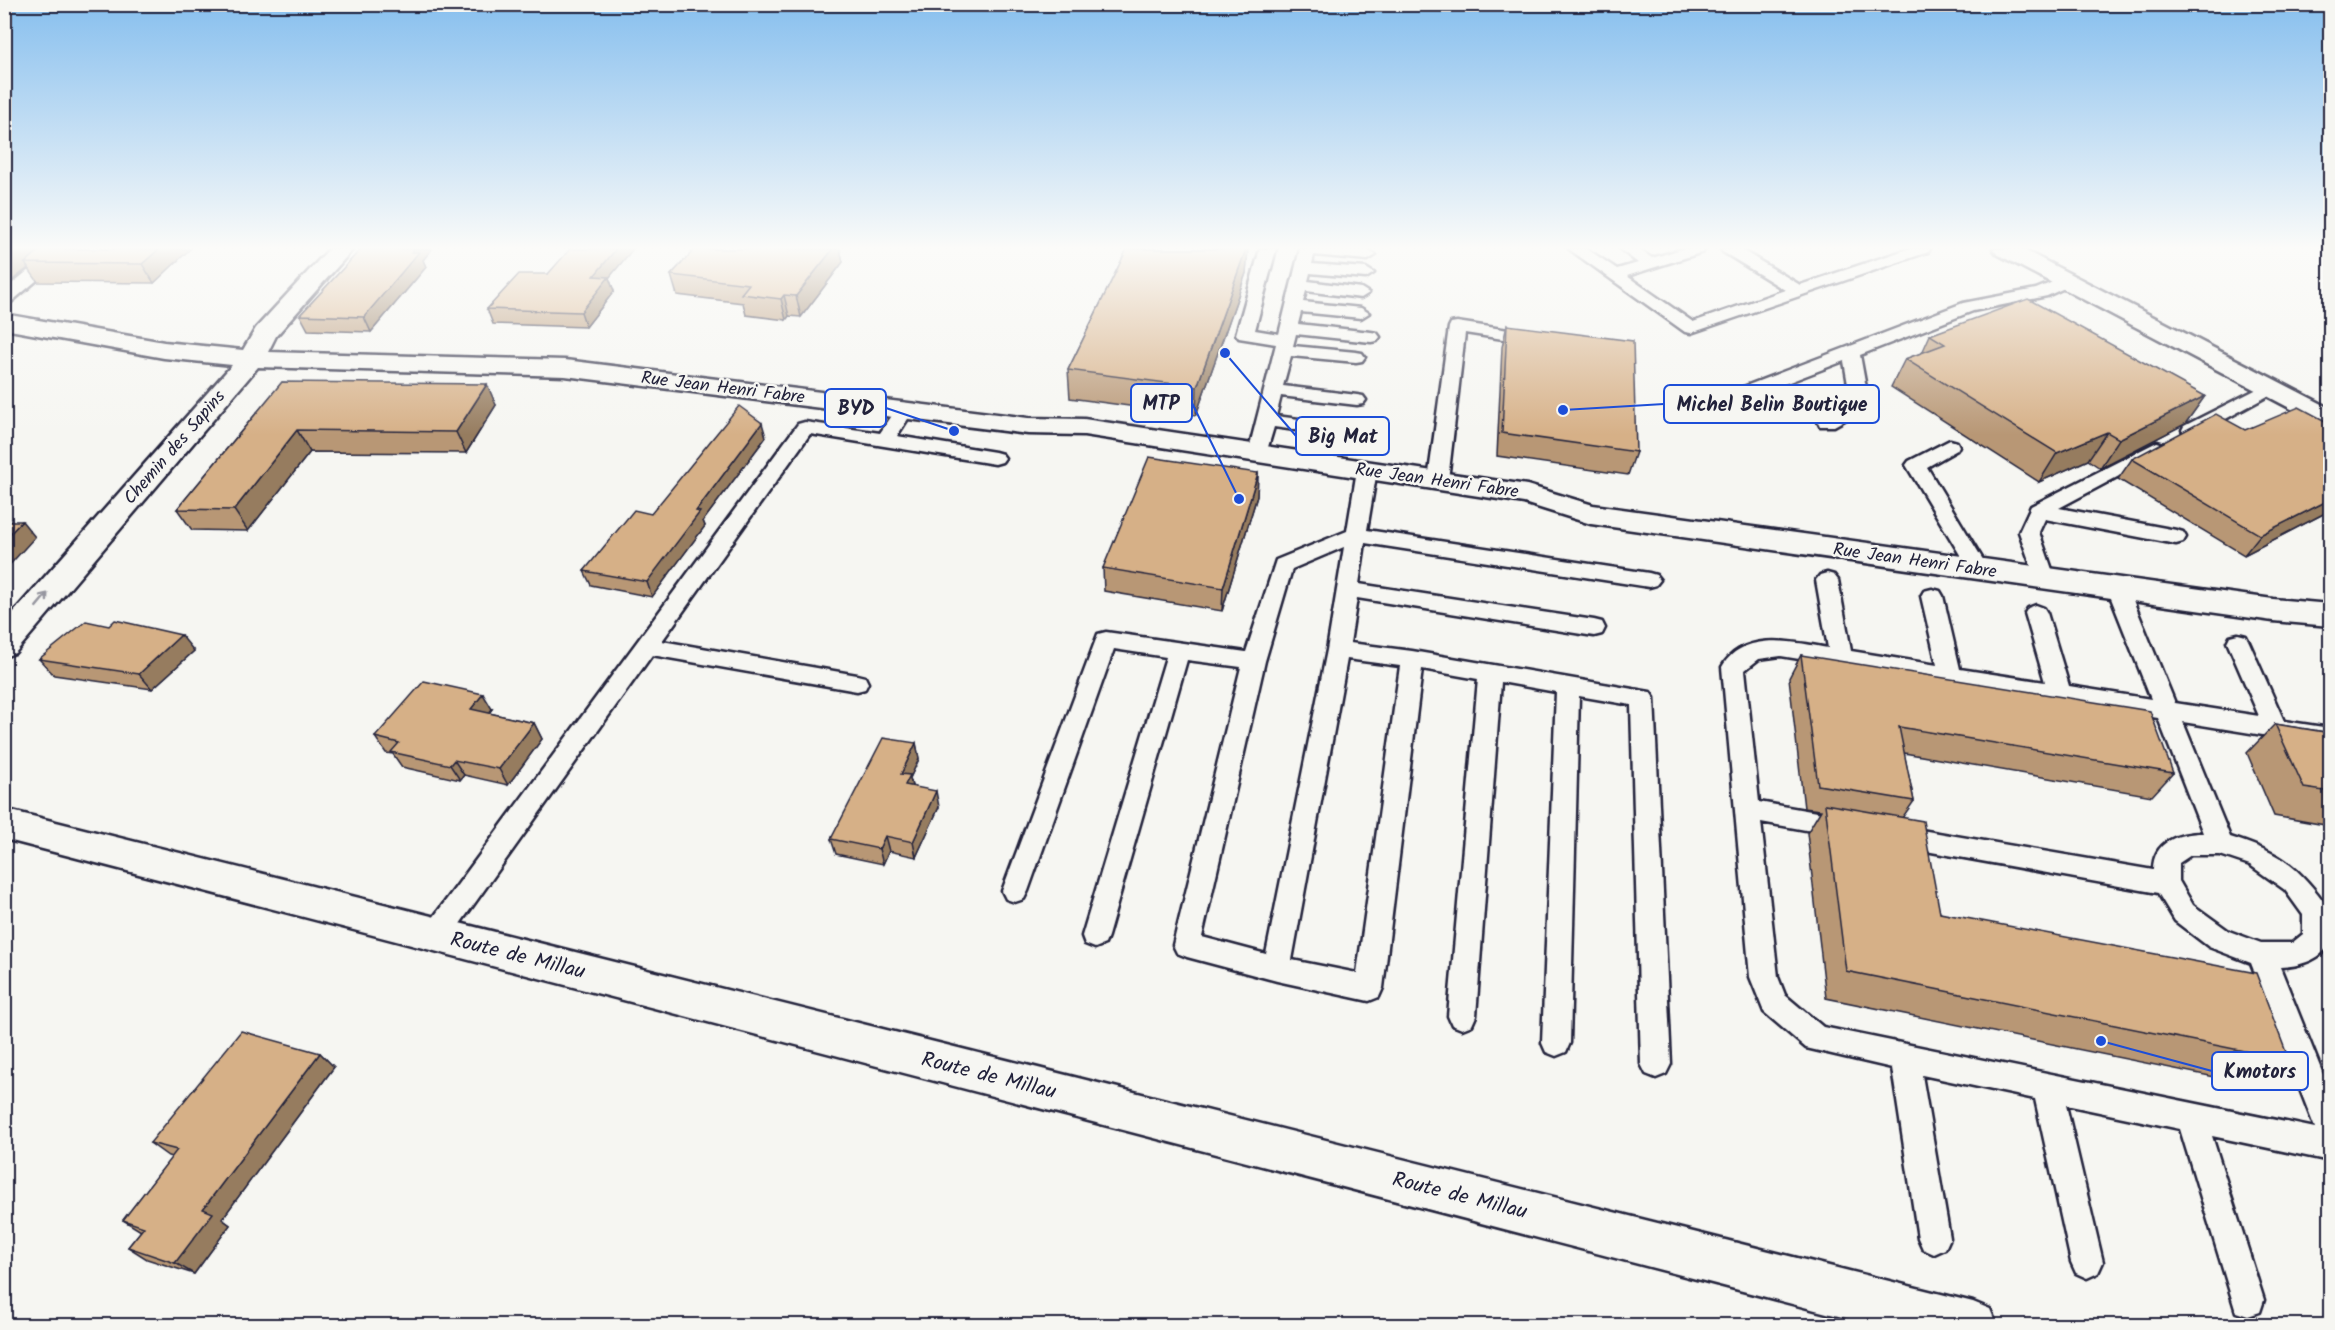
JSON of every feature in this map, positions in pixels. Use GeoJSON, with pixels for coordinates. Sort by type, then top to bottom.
{"type":"FeatureCollection","features":[{"type":"Feature","properties":{"kind":"street","name":"Chemin des Sapins"},"geometry":{"type":"LineString","coordinates":[[4,645],[251,359],[265,333],[285,311]]}},
{"type":"Feature","properties":{"kind":"street"},"geometry":{"type":"LineString","coordinates":[[2125,311],[2331,418]]}},
{"type":"Feature","properties":{"kind":"street","name":"Rue Jean Henri Fabre"},"geometry":{"type":"LineString","coordinates":[[4,321],[164,350],[251,359],[565,368],[1028,426],[1084,427],[1527,494],[1591,514],[2273,610],[2331,615]]}},
{"type":"Feature","properties":{"kind":"street","name":"Route de Millau"},"geometry":{"type":"LineString","coordinates":[[4,824],[1973,1326]]}},
{"type":"Feature","properties":{"kind":"lane"},"geometry":{"type":"LineString","coordinates":[[1250,311],[1245,334],[1286,339],[1356,357]]}},
{"type":"Feature","properties":{"kind":"lane"},"geometry":{"type":"LineString","coordinates":[[1258,453],[1293,311]]}},
{"type":"Feature","properties":{"kind":"lane"},"geometry":{"type":"LineString","coordinates":[[1342,311],[1361,313]]}},
{"type":"Feature","properties":{"kind":"lane"},"geometry":{"type":"LineString","coordinates":[[1667,311],[1691,328],[1740,311]]}},
{"type":"Feature","properties":{"kind":"lane"},"geometry":{"type":"LineString","coordinates":[[1749,391],[1958,311]]}},
{"type":"Feature","properties":{"kind":"lane"},"geometry":{"type":"LineString","coordinates":[[1438,480],[1457,327],[1552,341]]}},
{"type":"Feature","properties":{"kind":"lane"},"geometry":{"type":"LineString","coordinates":[[1286,339],[1371,337]]}},
{"type":"Feature","properties":{"kind":"lane"},"geometry":{"type":"LineString","coordinates":[[1827,422],[1860,404],[1851,352]]}},
{"type":"Feature","properties":{"kind":"lane"},"geometry":{"type":"LineString","coordinates":[[2044,578],[2029,532],[2038,511],[2271,387]]}},
{"type":"Feature","properties":{"kind":"lane"},"geometry":{"type":"LineString","coordinates":[[1274,390],[1357,400]]}},
{"type":"Feature","properties":{"kind":"lane"},"geometry":{"type":"LineString","coordinates":[[885,440],[904,411]]}},
{"type":"Feature","properties":{"kind":"lane"},"geometry":{"type":"LineString","coordinates":[[1266,420],[1352,432]]}},
{"type":"Feature","properties":{"kind":"lane"},"geometry":{"type":"LineString","coordinates":[[437,934],[805,428],[995,458]]}},
{"type":"Feature","properties":{"kind":"lane"},"geometry":{"type":"LineString","coordinates":[[1950,446],[1916,465],[1978,568]]}},
{"type":"Feature","properties":{"kind":"lane"},"geometry":{"type":"LineString","coordinates":[[1277,969],[1338,650],[1366,470]]}},
{"type":"Feature","properties":{"kind":"lane"},"geometry":{"type":"LineString","coordinates":[[2038,511],[2176,537]]}},
{"type":"Feature","properties":{"kind":"lane"},"geometry":{"type":"LineString","coordinates":[[1412,659],[1369,988],[1277,969],[1187,945],[1254,661],[1283,565],[1355,534],[1649,580]]}},
{"type":"Feature","properties":{"kind":"lane"},"geometry":{"type":"LineString","coordinates":[[1827,580],[1841,657]]}},
{"type":"Feature","properties":{"kind":"lane"},"geometry":{"type":"LineString","coordinates":[[2118,588],[2220,844]]}},
{"type":"Feature","properties":{"kind":"lane"},"geometry":{"type":"LineString","coordinates":[[1347,589],[1594,628]]}},
{"type":"Feature","properties":{"kind":"lane"},"geometry":{"type":"LineString","coordinates":[[1932,596],[1950,674]]}},
{"type":"Feature","properties":{"kind":"lane"},"geometry":{"type":"LineString","coordinates":[[2036,613],[2059,692]]}},
{"type":"Feature","properties":{"kind":"lane"},"geometry":{"type":"LineString","coordinates":[[1015,891],[1106,640],[1254,661]]}},
{"type":"Feature","properties":{"kind":"lane"},"geometry":{"type":"LineString","coordinates":[[2238,642],[2275,727]]}},
{"type":"Feature","properties":{"kind":"lane"},"geometry":{"type":"LineString","coordinates":[[646,646],[857,683]]}},
{"type":"Feature","properties":{"kind":"lane"},"geometry":{"type":"LineString","coordinates":[[2331,737],[1781,648],[1753,652],[1733,667],[1764,977],[1774,1003],[1816,1039],[2331,1146]]}},
{"type":"Feature","properties":{"kind":"lane"},"geometry":{"type":"LineString","coordinates":[[1095,936],[1179,650]]}},
{"type":"Feature","properties":{"kind":"lane"},"geometry":{"type":"LineString","coordinates":[[1338,650],[1412,659],[1642,698],[1656,1064]]}},
{"type":"Feature","properties":{"kind":"lane"},"geometry":{"type":"LineString","coordinates":[[1462,1016],[1490,672]]}},
{"type":"Feature","properties":{"kind":"lane"},"geometry":{"type":"LineString","coordinates":[[1557,1043],[1568,686]]}},
{"type":"Feature","properties":{"kind":"lane"},"geometry":{"type":"LineString","coordinates":[[1748,810],[2166,883]]}},
{"type":"Feature","properties":{"kind":"lane"},"geometry":{"type":"LineString","coordinates":[[2186,844],[2220,844],[2259,857],[2294,882],[2323,914],[2317,939],[2297,955],[2261,955],[2219,939],[2184,913],[2166,883],[2166,858],[2186,844]]}},
{"type":"Feature","properties":{"kind":"lane"},"geometry":{"type":"LineString","coordinates":[[2261,955],[2331,1128]]}},
{"type":"Feature","properties":{"kind":"lane"},"geometry":{"type":"LineString","coordinates":[[1905,1058],[1934,1238]]}},
{"type":"Feature","properties":{"kind":"lane"},"geometry":{"type":"LineString","coordinates":[[2047,1087],[2087,1262]]}},
{"type":"Feature","properties":{"kind":"lane"},"geometry":{"type":"LineString","coordinates":[[2191,1117],[2248,1300]]}},
{"type":"Feature","properties":{"kind":"building"},"geometry":{"type":"Polygon","coordinates":[[[304,311],[369,311],[364,317],[300,315],[304,311]]]}},
{"type":"Feature","properties":{"kind":"building"},"geometry":{"type":"Polygon","coordinates":[[[1097,311],[1224,311],[1197,387],[1068,370],[1097,311]]]}},
{"type":"Feature","properties":{"kind":"building"},"geometry":{"type":"Polygon","coordinates":[[[1995,311],[2050,311],[2205,396],[2119,439],[2107,432],[2057,453],[1905,359],[1945,344],[1930,335],[1995,311]]]}},
{"type":"Feature","properties":{"kind":"building"},"geometry":{"type":"Polygon","coordinates":[[[1507,325],[1633,341],[1636,452],[1502,433],[1507,325]]]}},
{"type":"Feature","properties":{"kind":"building"},"geometry":{"type":"Polygon","coordinates":[[[282,382],[487,384],[456,432],[297,430],[234,510],[177,509],[282,382]]]}},
{"type":"Feature","properties":{"kind":"building"},"geometry":{"type":"Polygon","coordinates":[[[739,406],[762,423],[696,511],[700,512],[647,582],[584,571],[634,510],[651,514],[739,406]]]}},
{"type":"Feature","properties":{"kind":"building"},"geometry":{"type":"Polygon","coordinates":[[[2299,407],[2331,424],[2331,499],[2260,535],[2132,459],[2216,414],[2245,430],[2299,407]]]}},
{"type":"Feature","properties":{"kind":"building"},"geometry":{"type":"Polygon","coordinates":[[[1149,457],[1258,473],[1223,588],[1103,568],[1149,457]]]}},
{"type":"Feature","properties":{"kind":"building"},"geometry":{"type":"Polygon","coordinates":[[[4,521],[22,521],[4,540],[4,521]]]}},
{"type":"Feature","properties":{"kind":"building"},"geometry":{"type":"Polygon","coordinates":[[[115,620],[181,635],[139,674],[39,659],[86,621],[109,626],[115,620]]]}},
{"type":"Feature","properties":{"kind":"building"},"geometry":{"type":"Polygon","coordinates":[[[1801,655],[2150,711],[2173,773],[1899,727],[1914,801],[1818,785],[1801,655]]]}},
{"type":"Feature","properties":{"kind":"building"},"geometry":{"type":"Polygon","coordinates":[[[424,681],[483,694],[471,709],[534,723],[499,769],[454,760],[450,765],[391,752],[399,743],[375,737],[424,681]]]}},
{"type":"Feature","properties":{"kind":"building"},"geometry":{"type":"Polygon","coordinates":[[[2275,724],[2331,733],[2331,792],[2304,788],[2275,724]]]}},
{"type":"Feature","properties":{"kind":"building"},"geometry":{"type":"Polygon","coordinates":[[[883,738],[916,743],[901,774],[910,775],[905,785],[936,791],[913,842],[885,836],[879,849],[831,839],[883,738]]]}},
{"type":"Feature","properties":{"kind":"building"},"geometry":{"type":"Polygon","coordinates":[[[1825,804],[1923,821],[1940,913],[2256,973],[2289,1060],[1846,971],[1825,804]]]}},
{"type":"Feature","properties":{"kind":"building"},"geometry":{"type":"Polygon","coordinates":[[[241,1031],[320,1053],[203,1209],[213,1213],[175,1263],[128,1247],[144,1227],[123,1220],[177,1150],[150,1143],[241,1031]]]}},
{"type":"Feature","properties":{"kind":"place","name":"Big Mat"},"geometry":{"type":"Point","coordinates":[1225,353]}},
{"type":"Feature","properties":{"kind":"place","name":"Michel Belin Boutique"},"geometry":{"type":"Point","coordinates":[1563,410]}},
{"type":"Feature","properties":{"kind":"place","name":"BYD"},"geometry":{"type":"Point","coordinates":[954,431]}},
{"type":"Feature","properties":{"kind":"place","name":"MTP"},"geometry":{"type":"Point","coordinates":[1239,499]}},
{"type":"Feature","properties":{"kind":"place","name":"Kmotors"},"geometry":{"type":"Point","coordinates":[2101,1041]}}]}
